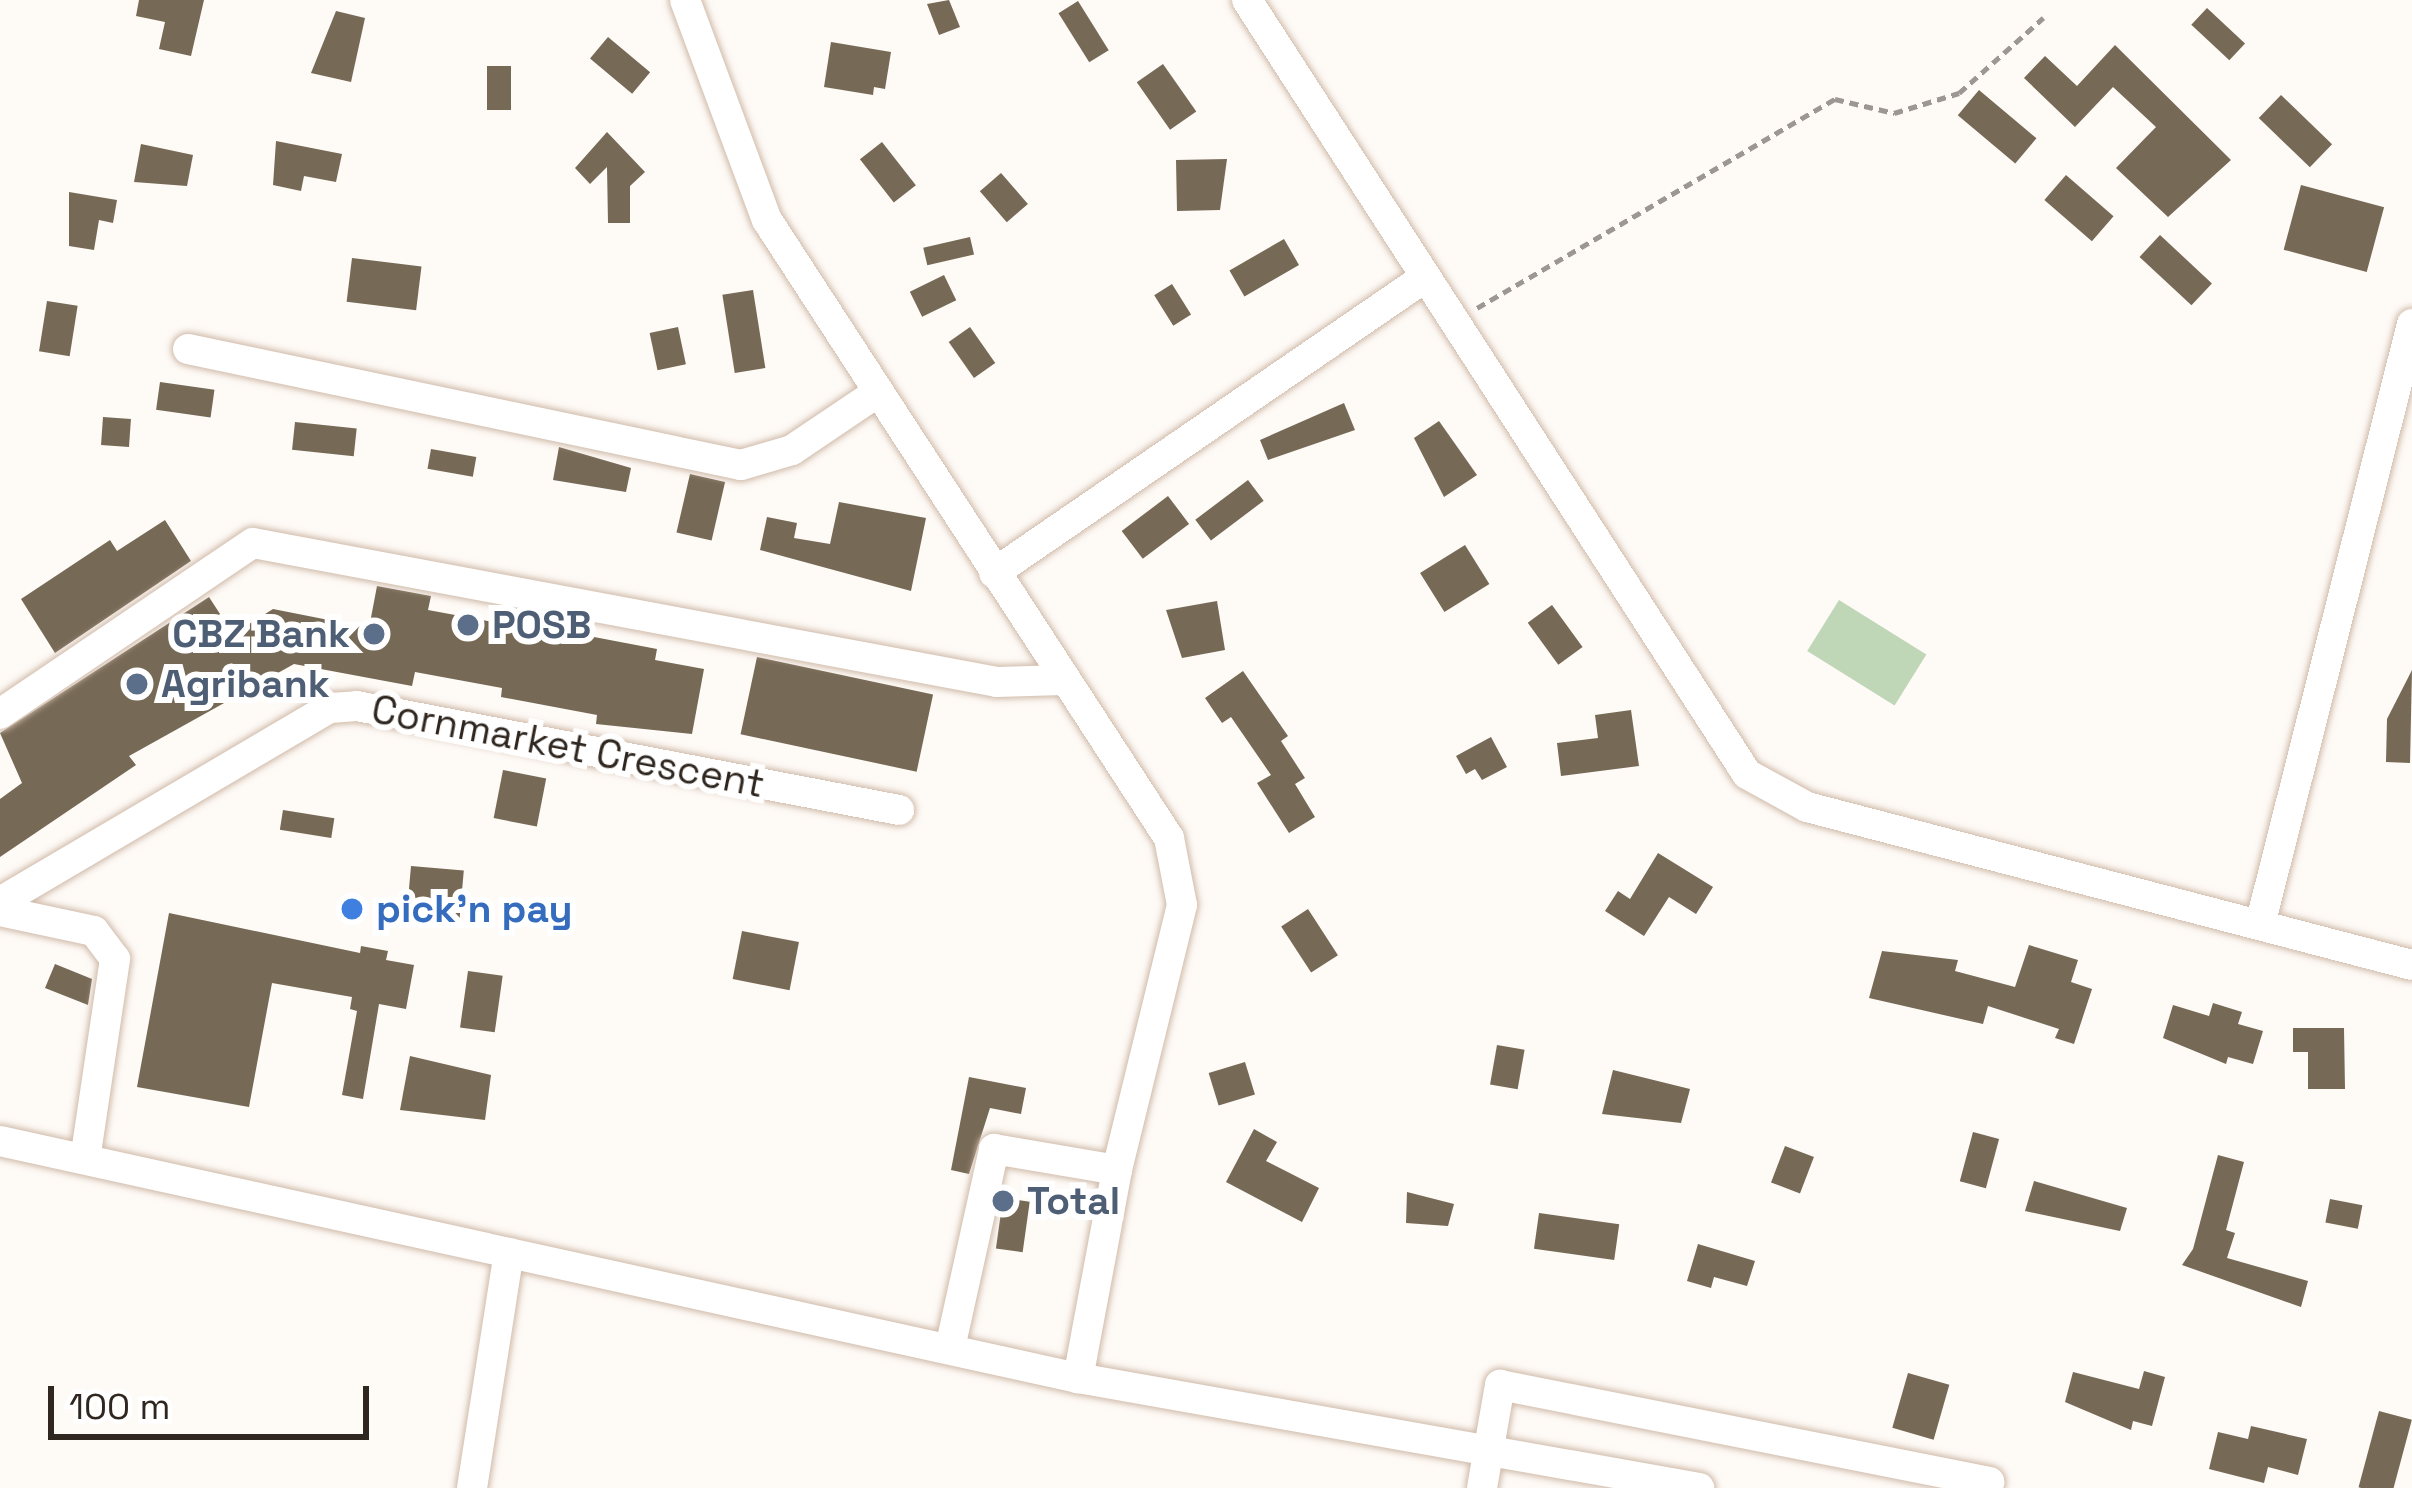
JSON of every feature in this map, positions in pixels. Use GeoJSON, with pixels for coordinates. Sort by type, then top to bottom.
{"type":"FeatureCollection","features":[{"type":"Feature","properties":{"kind":"street"},"geometry":{"type":"LineString","coordinates":[[685,0],[766,220],[875,394],[1169,838],[1182,905],[1117,1170],[1078,1378]]}},
{"type":"Feature","properties":{"kind":"street"},"geometry":{"type":"LineString","coordinates":[[1247,0],[1451,323],[1748,774],[1807,807],[2412,965]]}},
{"type":"Feature","properties":{"kind":"street"},"geometry":{"type":"LineString","coordinates":[[994,573],[1424,278]]}},
{"type":"Feature","properties":{"kind":"street"},"geometry":{"type":"LineString","coordinates":[[2260,925],[2412,325]]}},
{"type":"Feature","properties":{"kind":"street"},"geometry":{"type":"LineString","coordinates":[[188,350],[741,465],[792,450],[875,394]]}},
{"type":"Feature","properties":{"kind":"street"},"geometry":{"type":"LineString","coordinates":[[0,714],[253,542],[997,682],[1063,680]]}},
{"type":"Feature","properties":{"kind":"street","name":"Cornmarket Crescent"},"geometry":{"type":"LineString","coordinates":[[0,902],[330,708],[357,706],[899,810]]}},
{"type":"Feature","properties":{"kind":"street"},"geometry":{"type":"LineString","coordinates":[[0,911],[94,931],[116,958],[85,1159]]}},
{"type":"Feature","properties":{"kind":"street"},"geometry":{"type":"LineString","coordinates":[[0,1141],[1078,1378],[1699,1488]]}},
{"type":"Feature","properties":{"kind":"street"},"geometry":{"type":"LineString","coordinates":[[950,1348],[994,1149],[1117,1170]]}},
{"type":"Feature","properties":{"kind":"street"},"geometry":{"type":"LineString","coordinates":[[472,1488],[509,1253]]}},
{"type":"Feature","properties":{"kind":"street"},"geometry":{"type":"LineString","coordinates":[[1482,1488],[1500,1385],[1997,1486]]}},
{"type":"Feature","properties":{"kind":"path"},"geometry":{"type":"LineString","coordinates":[[1451,323],[1835,99],[1894,113],[1959,93],[2043,18]]}},
{"type":"Feature","properties":{"kind":"green space"},"geometry":{"type":"Polygon","coordinates":[[[1839,600],[1926,655],[1895,705],[1807,651],[1839,600]]]}},
{"type":"Feature","properties":{"kind":"building"},"geometry":{"type":"Polygon","coordinates":[[[139,0],[204,0],[191,56],[159,49],[165,22],[136,16],[139,0]]]}},
{"type":"Feature","properties":{"kind":"building"},"geometry":{"type":"Polygon","coordinates":[[[949,0],[960,27],[939,35],[927,4],[949,0]]]}},
{"type":"Feature","properties":{"kind":"building"},"geometry":{"type":"Polygon","coordinates":[[[1078,1],[1109,50],[1089,62],[1058,13],[1078,1]]]}},
{"type":"Feature","properties":{"kind":"building"},"geometry":{"type":"Polygon","coordinates":[[[2207,8],[2245,43],[2229,60],[2191,25],[2207,8]]]}},
{"type":"Feature","properties":{"kind":"building"},"geometry":{"type":"Polygon","coordinates":[[[336,11],[365,18],[351,82],[311,73],[336,11]]]}},
{"type":"Feature","properties":{"kind":"building"},"geometry":{"type":"Polygon","coordinates":[[[608,37],[650,72],[632,94],[590,58],[608,37]]]}},
{"type":"Feature","properties":{"kind":"building"},"geometry":{"type":"Polygon","coordinates":[[[831,42],[891,52],[885,89],[874,87],[873,95],[824,87],[831,42]]]}},
{"type":"Feature","properties":{"kind":"building"},"geometry":{"type":"Polygon","coordinates":[[[2115,45],[2231,160],[2168,217],[2116,168],[2156,127],[2113,87],[2075,127],[2024,78],[2045,56],[2077,86],[2115,45]]]}},
{"type":"Feature","properties":{"kind":"building"},"geometry":{"type":"Polygon","coordinates":[[[1163,64],[1196,112],[1170,130],[1137,82],[1163,64]]]}},
{"type":"Feature","properties":{"kind":"building"},"geometry":{"type":"Polygon","coordinates":[[[487,66],[511,66],[511,110],[487,110],[487,66]]]}},
{"type":"Feature","properties":{"kind":"building"},"geometry":{"type":"Polygon","coordinates":[[[1979,90],[2036,138],[2015,163],[1958,115],[1979,90]]]}},
{"type":"Feature","properties":{"kind":"building"},"geometry":{"type":"Polygon","coordinates":[[[2281,95],[2332,144],[2310,167],[2259,118],[2281,95]]]}},
{"type":"Feature","properties":{"kind":"building"},"geometry":{"type":"Polygon","coordinates":[[[607,132],[645,172],[630,186],[630,223],[608,223],[607,167],[590,184],[575,168],[607,132]]]}},
{"type":"Feature","properties":{"kind":"building"},"geometry":{"type":"Polygon","coordinates":[[[276,141],[342,154],[336,182],[304,176],[301,191],[273,185],[276,141]]]}},
{"type":"Feature","properties":{"kind":"building"},"geometry":{"type":"Polygon","coordinates":[[[882,142],[916,185],[894,203],[860,159],[882,142]]]}},
{"type":"Feature","properties":{"kind":"building"},"geometry":{"type":"Polygon","coordinates":[[[141,144],[193,155],[187,186],[134,182],[141,144]]]}},
{"type":"Feature","properties":{"kind":"building"},"geometry":{"type":"Polygon","coordinates":[[[1227,159],[1220,210],[1177,211],[1176,160],[1227,159]]]}},
{"type":"Feature","properties":{"kind":"building"},"geometry":{"type":"Polygon","coordinates":[[[1001,173],[1028,204],[1007,222],[980,191],[1001,173]]]}},
{"type":"Feature","properties":{"kind":"building"},"geometry":{"type":"Polygon","coordinates":[[[2066,175],[2114,216],[2092,241],[2044,200],[2066,175]]]}},
{"type":"Feature","properties":{"kind":"building"},"geometry":{"type":"Polygon","coordinates":[[[2301,185],[2384,207],[2367,272],[2284,250],[2301,185]]]}},
{"type":"Feature","properties":{"kind":"building"},"geometry":{"type":"Polygon","coordinates":[[[69,192],[117,200],[113,223],[99,220],[94,250],[69,246],[69,192]]]}},
{"type":"Feature","properties":{"kind":"building"},"geometry":{"type":"Polygon","coordinates":[[[2160,235],[2212,283],[2191,305],[2140,257],[2160,235]]]}},
{"type":"Feature","properties":{"kind":"building"},"geometry":{"type":"Polygon","coordinates":[[[970,237],[974,255],[927,265],[923,248],[970,237]]]}},
{"type":"Feature","properties":{"kind":"building"},"geometry":{"type":"Polygon","coordinates":[[[1284,239],[1299,265],[1244,296],[1229,270],[1284,239]]]}},
{"type":"Feature","properties":{"kind":"building"},"geometry":{"type":"Polygon","coordinates":[[[352,258],[421,267],[416,310],[347,302],[352,258]]]}},
{"type":"Feature","properties":{"kind":"building"},"geometry":{"type":"Polygon","coordinates":[[[944,275],[956,300],[922,317],[910,292],[944,275]]]}},
{"type":"Feature","properties":{"kind":"building"},"geometry":{"type":"Polygon","coordinates":[[[1172,284],[1191,315],[1173,326],[1154,295],[1172,284]]]}},
{"type":"Feature","properties":{"kind":"building"},"geometry":{"type":"Polygon","coordinates":[[[753,290],[765,368],[735,373],[722,295],[753,290]]]}},
{"type":"Feature","properties":{"kind":"building"},"geometry":{"type":"Polygon","coordinates":[[[47,301],[78,306],[70,356],[39,351],[47,301]]]}},
{"type":"Feature","properties":{"kind":"building"},"geometry":{"type":"Polygon","coordinates":[[[678,327],[686,364],[658,370],[650,333],[678,327]]]}},
{"type":"Feature","properties":{"kind":"building"},"geometry":{"type":"Polygon","coordinates":[[[970,327],[995,363],[974,378],[949,342],[970,327]]]}},
{"type":"Feature","properties":{"kind":"building"},"geometry":{"type":"Polygon","coordinates":[[[160,382],[214,390],[211,417],[156,410],[160,382]]]}},
{"type":"Feature","properties":{"kind":"building"},"geometry":{"type":"Polygon","coordinates":[[[1344,403],[1355,430],[1268,460],[1260,440],[1344,403]]]}},
{"type":"Feature","properties":{"kind":"building"},"geometry":{"type":"Polygon","coordinates":[[[103,417],[131,419],[129,447],[101,445],[103,417]]]}},
{"type":"Feature","properties":{"kind":"building"},"geometry":{"type":"Polygon","coordinates":[[[1439,421],[1477,475],[1444,497],[1414,438],[1439,421]]]}},
{"type":"Feature","properties":{"kind":"building"},"geometry":{"type":"Polygon","coordinates":[[[295,422],[357,428],[354,456],[292,450],[295,422]]]}},
{"type":"Feature","properties":{"kind":"building"},"geometry":{"type":"Polygon","coordinates":[[[559,447],[631,468],[626,492],[553,480],[559,447]]]}},
{"type":"Feature","properties":{"kind":"building"},"geometry":{"type":"Polygon","coordinates":[[[431,449],[476,457],[473,477],[428,469],[431,449]]]}},
{"type":"Feature","properties":{"kind":"building"},"geometry":{"type":"Polygon","coordinates":[[[690,474],[725,482],[712,541],[677,532],[690,474]]]}},
{"type":"Feature","properties":{"kind":"building"},"geometry":{"type":"Polygon","coordinates":[[[1248,480],[1264,501],[1211,540],[1195,520],[1248,480]]]}},
{"type":"Feature","properties":{"kind":"building"},"geometry":{"type":"Polygon","coordinates":[[[1168,496],[1189,524],[1143,559],[1122,531],[1168,496]]]}},
{"type":"Feature","properties":{"kind":"building"},"geometry":{"type":"Polygon","coordinates":[[[839,502],[926,518],[911,591],[760,550],[767,517],[797,523],[794,538],[830,544],[839,502]]]}},
{"type":"Feature","properties":{"kind":"building"},"geometry":{"type":"Polygon","coordinates":[[[165,520],[191,561],[55,653],[21,599],[110,540],[117,551],[165,520]]]}},
{"type":"Feature","properties":{"kind":"building"},"geometry":{"type":"Polygon","coordinates":[[[1465,545],[1489,584],[1444,612],[1420,573],[1465,545]]]}},
{"type":"Feature","properties":{"kind":"building"},"geometry":{"type":"Polygon","coordinates":[[[377,586],[431,596],[428,610],[493,622],[492,628],[550,639],[552,629],[657,649],[655,660],[704,669],[692,734],[596,724],[597,715],[501,697],[502,688],[415,672],[412,686],[294,664],[129,756],[136,765],[0,857],[0,799],[22,783],[0,733],[209,597],[233,634],[273,609],[369,628],[377,586]]]}},
{"type":"Feature","properties":{"kind":"building"},"geometry":{"type":"Polygon","coordinates":[[[1217,601],[1225,650],[1182,658],[1166,610],[1217,601]]]}},
{"type":"Feature","properties":{"kind":"building"},"geometry":{"type":"Polygon","coordinates":[[[1552,605],[1583,647],[1558,665],[1528,623],[1552,605]]]}},
{"type":"Feature","properties":{"kind":"building"},"geometry":{"type":"Polygon","coordinates":[[[757,657],[933,694],[917,772],[741,734],[757,657]]]}},
{"type":"Feature","properties":{"kind":"building"},"geometry":{"type":"Polygon","coordinates":[[[2412,670],[2410,763],[2386,762],[2387,719],[2412,670]]]}},
{"type":"Feature","properties":{"kind":"building"},"geometry":{"type":"Polygon","coordinates":[[[1243,671],[1288,736],[1281,741],[1305,778],[1295,784],[1315,817],[1289,833],[1257,783],[1271,775],[1231,717],[1222,723],[1205,698],[1243,671]]]}},
{"type":"Feature","properties":{"kind":"building"},"geometry":{"type":"Polygon","coordinates":[[[1631,710],[1639,766],[1561,776],[1557,743],[1598,738],[1595,715],[1631,710]]]}},
{"type":"Feature","properties":{"kind":"building"},"geometry":{"type":"Polygon","coordinates":[[[1491,737],[1507,767],[1482,780],[1475,769],[1466,774],[1456,756],[1491,737]]]}},
{"type":"Feature","properties":{"kind":"building"},"geometry":{"type":"Polygon","coordinates":[[[503,770],[546,778],[537,826],[494,818],[503,770]]]}},
{"type":"Feature","properties":{"kind":"building"},"geometry":{"type":"Polygon","coordinates":[[[283,810],[334,818],[331,838],[280,830],[283,810]]]}},
{"type":"Feature","properties":{"kind":"building"},"geometry":{"type":"Polygon","coordinates":[[[1658,853],[1713,887],[1696,914],[1669,897],[1644,936],[1605,911],[1618,891],[1630,899],[1658,853]]]}},
{"type":"Feature","properties":{"kind":"building"},"geometry":{"type":"Polygon","coordinates":[[[411,866],[464,871],[460,919],[407,915],[411,866]]]}},
{"type":"Feature","properties":{"kind":"building"},"geometry":{"type":"Polygon","coordinates":[[[1308,909],[1338,955],[1311,973],[1281,926],[1308,909]]]}},
{"type":"Feature","properties":{"kind":"building"},"geometry":{"type":"Polygon","coordinates":[[[169,913],[360,953],[361,946],[388,951],[386,960],[414,965],[406,1009],[379,1004],[363,1099],[342,1095],[357,1011],[350,1009],[352,997],[272,983],[249,1107],[137,1087],[169,913]]]}},
{"type":"Feature","properties":{"kind":"building"},"geometry":{"type":"Polygon","coordinates":[[[742,931],[799,942],[790,990],[733,979],[742,931]]]}},
{"type":"Feature","properties":{"kind":"building"},"geometry":{"type":"Polygon","coordinates":[[[2029,945],[2078,960],[2071,982],[2092,989],[2074,1044],[2055,1038],[2059,1029],[1988,1006],[1983,1024],[1869,998],[1882,951],[1958,960],[1955,971],[2015,987],[2029,945]]]}},
{"type":"Feature","properties":{"kind":"building"},"geometry":{"type":"Polygon","coordinates":[[[55,964],[92,979],[88,1005],[45,988],[55,964]]]}},
{"type":"Feature","properties":{"kind":"building"},"geometry":{"type":"Polygon","coordinates":[[[468,971],[503,976],[495,1032],[460,1027],[468,971]]]}},
{"type":"Feature","properties":{"kind":"building"},"geometry":{"type":"Polygon","coordinates":[[[2213,1003],[2242,1012],[2238,1024],[2263,1031],[2253,1064],[2228,1057],[2226,1064],[2163,1038],[2173,1005],[2209,1016],[2213,1003]]]}},
{"type":"Feature","properties":{"kind":"building"},"geometry":{"type":"Polygon","coordinates":[[[2293,1028],[2344,1028],[2345,1089],[2308,1089],[2308,1052],[2293,1052],[2293,1028]]]}},
{"type":"Feature","properties":{"kind":"building"},"geometry":{"type":"Polygon","coordinates":[[[1497,1045],[1525,1050],[1518,1089],[1490,1084],[1497,1045]]]}},
{"type":"Feature","properties":{"kind":"building"},"geometry":{"type":"Polygon","coordinates":[[[410,1056],[491,1075],[485,1120],[400,1110],[410,1056]]]}},
{"type":"Feature","properties":{"kind":"building"},"geometry":{"type":"Polygon","coordinates":[[[1245,1062],[1255,1095],[1219,1106],[1209,1073],[1245,1062]]]}},
{"type":"Feature","properties":{"kind":"building"},"geometry":{"type":"Polygon","coordinates":[[[1613,1070],[1690,1089],[1681,1123],[1602,1114],[1613,1070]]]}},
{"type":"Feature","properties":{"kind":"building"},"geometry":{"type":"Polygon","coordinates":[[[969,1077],[1026,1088],[1021,1114],[990,1108],[969,1174],[951,1170],[969,1077]]]}},
{"type":"Feature","properties":{"kind":"building"},"geometry":{"type":"Polygon","coordinates":[[[1254,1129],[1277,1142],[1266,1161],[1319,1188],[1302,1222],[1226,1182],[1254,1129]]]}},
{"type":"Feature","properties":{"kind":"building"},"geometry":{"type":"Polygon","coordinates":[[[1973,1132],[1999,1139],[1986,1188],[1960,1181],[1973,1132]]]}},
{"type":"Feature","properties":{"kind":"building"},"geometry":{"type":"Polygon","coordinates":[[[1785,1146],[1814,1157],[1800,1194],[1771,1182],[1785,1146]]]}},
{"type":"Feature","properties":{"kind":"building"},"geometry":{"type":"Polygon","coordinates":[[[2218,1155],[2244,1162],[2226,1230],[2235,1233],[2227,1258],[2308,1281],[2301,1307],[2182,1265],[2193,1249],[2218,1155]]]}},
{"type":"Feature","properties":{"kind":"building"},"geometry":{"type":"Polygon","coordinates":[[[2034,1181],[2127,1208],[2120,1231],[2025,1211],[2034,1181]]]}},
{"type":"Feature","properties":{"kind":"building"},"geometry":{"type":"Polygon","coordinates":[[[1407,1192],[1454,1204],[1448,1226],[1406,1223],[1407,1192]]]}},
{"type":"Feature","properties":{"kind":"building"},"geometry":{"type":"Polygon","coordinates":[[[1003,1198],[1030,1202],[1023,1252],[996,1249],[1003,1198]]]}},
{"type":"Feature","properties":{"kind":"building"},"geometry":{"type":"Polygon","coordinates":[[[2330,1199],[2362,1205],[2358,1229],[2325,1223],[2330,1199]]]}},
{"type":"Feature","properties":{"kind":"building"},"geometry":{"type":"Polygon","coordinates":[[[1539,1213],[1619,1224],[1614,1260],[1534,1249],[1539,1213]]]}},
{"type":"Feature","properties":{"kind":"building"},"geometry":{"type":"Polygon","coordinates":[[[1698,1244],[1755,1261],[1747,1286],[1714,1277],[1711,1288],[1687,1281],[1698,1244]]]}},
{"type":"Feature","properties":{"kind":"building"},"geometry":{"type":"Polygon","coordinates":[[[2144,1371],[2165,1377],[2152,1426],[2133,1421],[2131,1430],[2065,1402],[2073,1372],[2139,1389],[2144,1371]]]}},
{"type":"Feature","properties":{"kind":"building"},"geometry":{"type":"Polygon","coordinates":[[[1908,1373],[1949,1385],[1934,1440],[1892,1428],[1908,1373]]]}},
{"type":"Feature","properties":{"kind":"building"},"geometry":{"type":"Polygon","coordinates":[[[2379,1411],[2412,1420],[2394,1488],[2359,1487],[2379,1411]]]}},
{"type":"Feature","properties":{"kind":"building"},"geometry":{"type":"Polygon","coordinates":[[[2251,1426],[2307,1439],[2298,1475],[2268,1467],[2264,1483],[2209,1469],[2218,1432],[2248,1439],[2251,1426]]]}},
{"type":"Feature","properties":{"kind":"place","name":"POSB"},"geometry":{"type":"Point","coordinates":[468,625]}},
{"type":"Feature","properties":{"kind":"place","name":"CBZ Bank"},"geometry":{"type":"Point","coordinates":[374,634]}},
{"type":"Feature","properties":{"kind":"place","name":"Agribank"},"geometry":{"type":"Point","coordinates":[137,684]}},
{"type":"Feature","properties":{"kind":"place","name":"pick'n pay"},"geometry":{"type":"Point","coordinates":[352,909]}},
{"type":"Feature","properties":{"kind":"place","name":"Total"},"geometry":{"type":"Point","coordinates":[1003,1201]}}]}
